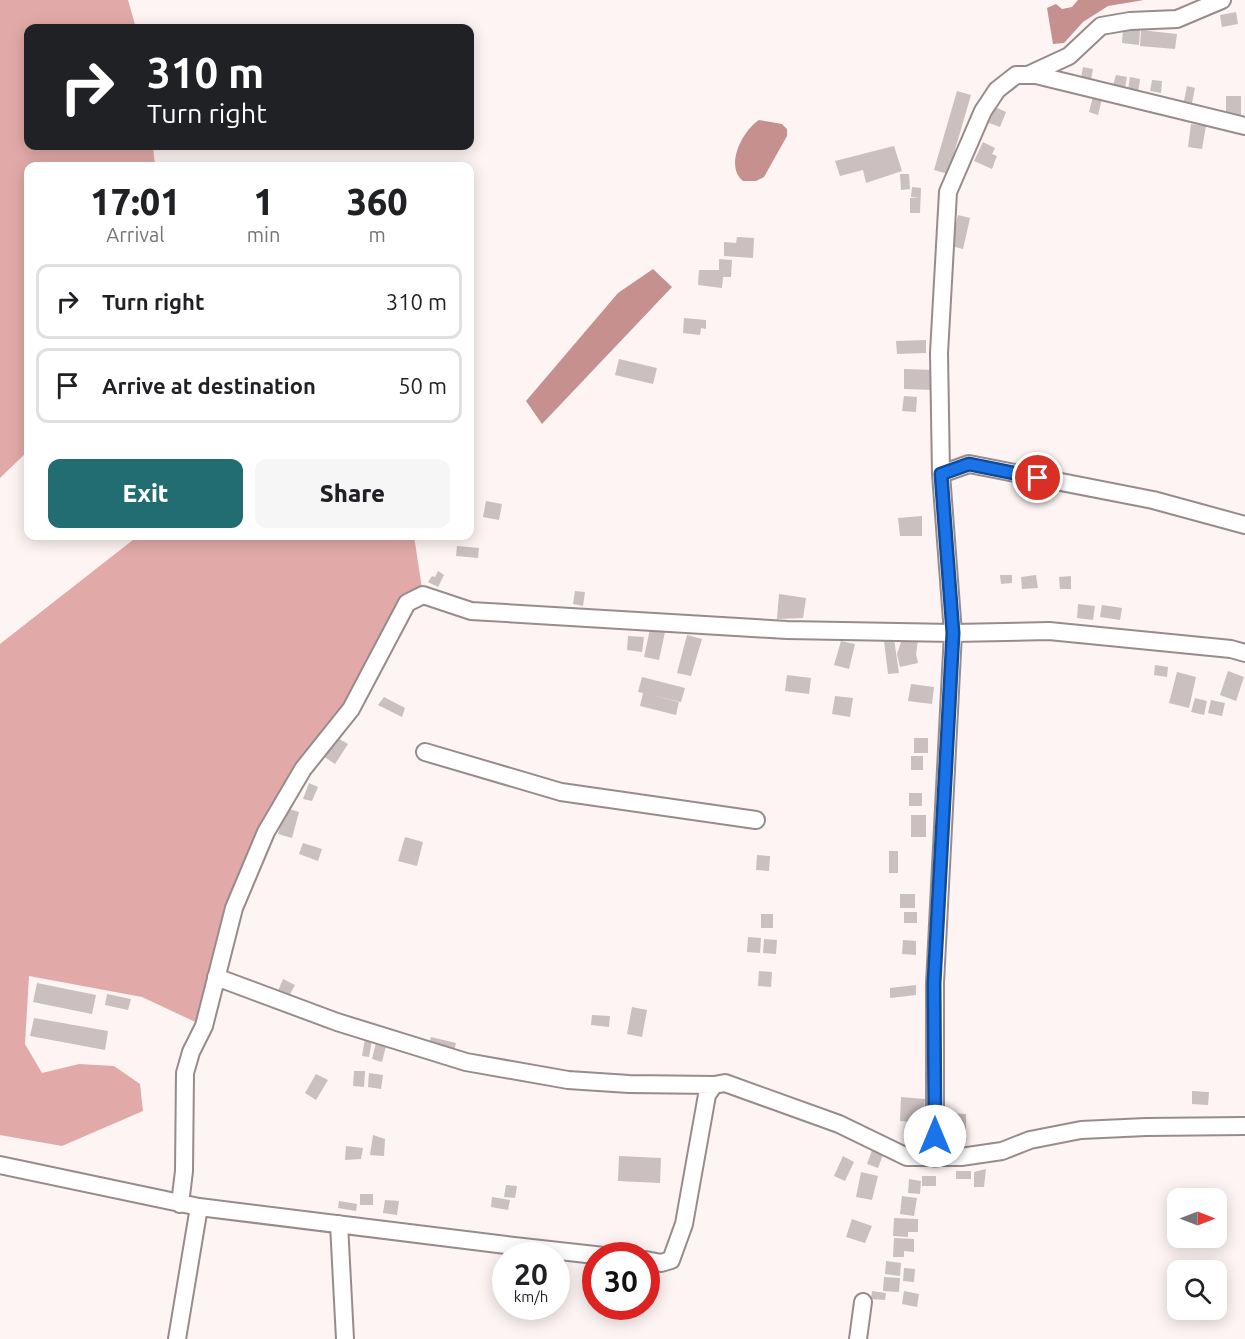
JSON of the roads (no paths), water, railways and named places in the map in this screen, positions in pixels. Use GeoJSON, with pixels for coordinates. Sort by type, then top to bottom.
{"type":"FeatureCollection","features":[{"type":"Feature","properties":{"kind":"street"},"geometry":{"type":"LineString","coordinates":[[1028,75],[1069,57],[1101,26],[1130,21],[1177,19],[1222,0]]}},
{"type":"Feature","properties":{"kind":"street"},"geometry":{"type":"LineString","coordinates":[[935,1158],[934,983],[953,633],[941,474],[939,353],[948,192],[983,111],[997,90],[1016,75],[1036,75],[1245,126]]}},
{"type":"Feature","properties":{"kind":"street"},"geometry":{"type":"LineString","coordinates":[[941,474],[969,464],[1153,500],[1245,525]]}},
{"type":"Feature","properties":{"kind":"street"},"geometry":{"type":"LineString","coordinates":[[180,1204],[184,1171],[185,1073],[191,1052],[204,1026],[234,908],[266,832],[303,769],[351,709],[407,603],[423,595],[471,611],[787,630],[953,633],[1048,631],[1245,653]]}},
{"type":"Feature","properties":{"kind":"street"},"geometry":{"type":"LineString","coordinates":[[426,752],[561,792],[756,820]]}},
{"type":"Feature","properties":{"kind":"street"},"geometry":{"type":"LineString","coordinates":[[216,977],[337,1022],[466,1062],[568,1080],[629,1084],[714,1085],[725,1083],[839,1124],[907,1157],[961,1157],[1002,1150],[1030,1140],[1081,1130],[1245,1126]]}},
{"type":"Feature","properties":{"kind":"street"},"geometry":{"type":"LineString","coordinates":[[660,1263],[671,1260],[684,1224],[707,1095],[714,1085]]}},
{"type":"Feature","properties":{"kind":"street"},"geometry":{"type":"LineString","coordinates":[[0,1165],[199,1207],[582,1254]]}},
{"type":"Feature","properties":{"kind":"street"},"geometry":{"type":"LineString","coordinates":[[177,1339],[199,1207]]}},
{"type":"Feature","properties":{"kind":"street"},"geometry":{"type":"LineString","coordinates":[[339,1224],[345,1339]]}},
{"type":"Feature","properties":{"kind":"street"},"geometry":{"type":"LineString","coordinates":[[858,1339],[863,1302]]}}]}
